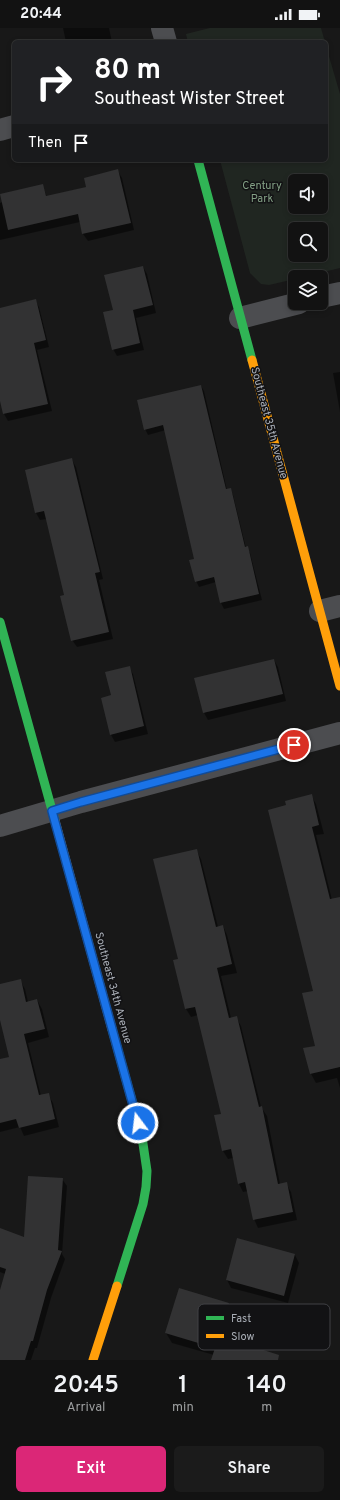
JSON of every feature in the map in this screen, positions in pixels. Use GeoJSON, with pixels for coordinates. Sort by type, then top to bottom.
{"type":"FeatureCollection","features":[{"type":"Feature","properties":{"kind":"street"},"geometry":{"type":"LineString","coordinates":[[162,28],[165,40]]}},
{"type":"Feature","properties":{"kind":"street"},"geometry":{"type":"LineString","coordinates":[[0,130],[12,127]]}},
{"type":"Feature","properties":{"kind":"street","name":"Southeast 35th Avenue"},"geometry":{"type":"LineString","coordinates":[[199,162],[240,318],[330,609],[340,686]]}},
{"type":"Feature","properties":{"kind":"street"},"geometry":{"type":"LineString","coordinates":[[328,296],[340,293]]}},
{"type":"Feature","properties":{"kind":"street"},"geometry":{"type":"LineString","coordinates":[[240,318],[288,306]]}},
{"type":"Feature","properties":{"kind":"street","name":"Southeast 34th Avenue"},"geometry":{"type":"LineString","coordinates":[[0,622],[142,1137],[147,1160],[148,1180],[143,1204],[93,1360]]}},
{"type":"Feature","properties":{"kind":"street"},"geometry":{"type":"LineString","coordinates":[[0,826],[81,802],[340,733]]}},
{"type":"Feature","properties":{"kind":"green space"},"geometry":{"type":"Polygon","coordinates":[[[210,28],[321,28],[324,40],[188,40],[186,34],[210,28]]]}},
{"type":"Feature","properties":{"kind":"green space","name":"Century Park"},"geometry":{"type":"Polygon","coordinates":[[[328,53],[340,94],[340,268],[328,271],[288,270],[288,281],[269,285],[261,284],[250,273],[221,162],[328,162],[328,53]]]}},
{"type":"Feature","properties":{"kind":"building"},"geometry":{"type":"Polygon","coordinates":[[[118,169],[131,223],[82,234],[78,214],[8,230],[0,194],[43,184],[46,196],[86,187],[84,178],[118,169]]]}},
{"type":"Feature","properties":{"kind":"building"},"geometry":{"type":"Polygon","coordinates":[[[143,266],[153,305],[133,310],[140,343],[112,350],[103,312],[113,310],[104,275],[143,266]]]}},
{"type":"Feature","properties":{"kind":"building"},"geometry":{"type":"Polygon","coordinates":[[[36,299],[46,340],[34,343],[48,404],[3,414],[0,401],[0,308],[36,299]]]}},
{"type":"Feature","properties":{"kind":"building"},"geometry":{"type":"Polygon","coordinates":[[[201,385],[226,489],[231,488],[245,547],[248,546],[259,594],[220,603],[214,577],[195,582],[189,560],[194,559],[163,425],[144,430],[137,400],[201,385]]]}},
{"type":"Feature","properties":{"kind":"building"},"geometry":{"type":"Polygon","coordinates":[[[72,458],[100,572],[95,573],[109,632],[71,641],[60,596],[64,595],[44,511],[35,513],[25,470],[72,458]]]}},
{"type":"Feature","properties":{"kind":"building"},"geometry":{"type":"Polygon","coordinates":[[[274,659],[283,694],[203,713],[194,678],[274,659]]]}},
{"type":"Feature","properties":{"kind":"building"},"geometry":{"type":"Polygon","coordinates":[[[130,666],[144,726],[110,735],[101,698],[111,695],[105,672],[130,666]]]}},
{"type":"Feature","properties":{"kind":"building"},"geometry":{"type":"Polygon","coordinates":[[[312,794],[319,825],[312,827],[330,899],[340,897],[340,1067],[310,1074],[303,1048],[315,1046],[302,993],[313,991],[268,810],[286,805],[285,801],[312,794]]]}},
{"type":"Feature","properties":{"kind":"building"},"geometry":{"type":"Polygon","coordinates":[[[197,849],[216,927],[223,925],[232,964],[217,968],[229,1018],[237,1016],[259,1107],[262,1106],[278,1184],[287,1182],[293,1212],[253,1220],[245,1182],[238,1184],[231,1149],[222,1151],[214,1115],[221,1114],[195,1007],[185,1009],[173,960],[178,959],[153,859],[197,849]]]}},
{"type":"Feature","properties":{"kind":"building"},"geometry":{"type":"Polygon","coordinates":[[[21,979],[26,1002],[37,999],[45,1029],[24,1034],[39,1095],[49,1093],[55,1119],[19,1128],[16,1119],[0,1123],[0,1059],[9,1057],[0,1020],[0,984],[21,979]]]}},
{"type":"Feature","properties":{"kind":"building"},"geometry":{"type":"Polygon","coordinates":[[[28,1176],[63,1178],[58,1250],[62,1251],[47,1290],[33,1341],[31,1341],[25,1360],[0,1360],[0,1290],[6,1269],[0,1267],[0,1228],[24,1237],[28,1176]]]}},
{"type":"Feature","properties":{"kind":"building"},"geometry":{"type":"Polygon","coordinates":[[[237,1238],[295,1254],[284,1296],[226,1280],[237,1238]]]}},
{"type":"Feature","properties":{"kind":"building"},"geometry":{"type":"Polygon","coordinates":[[[179,1288],[229,1303],[198,1304],[198,1343],[165,1333],[179,1288]]]}},
{"type":"Feature","properties":{"kind":"building"},"geometry":{"type":"Polygon","coordinates":[[[214,1350],[263,1350],[279,1355],[278,1360],[211,1360],[214,1350]]]}},
{"type":"Feature","properties":{"kind":"traffic: fast"},"geometry":{"type":"LineString","coordinates":[[199,162],[252,360]]}},
{"type":"Feature","properties":{"kind":"traffic: fast"},"geometry":{"type":"LineString","coordinates":[[0,622],[55,821]]}},
{"type":"Feature","properties":{"kind":"traffic: fast"},"geometry":{"type":"LineString","coordinates":[[112,1029],[142,1137],[147,1171],[143,1204],[117,1286]]}},
{"type":"Feature","properties":{"kind":"traffic: slow"},"geometry":{"type":"LineString","coordinates":[[252,360],[340,686]]}},
{"type":"Feature","properties":{"kind":"traffic: slow"},"geometry":{"type":"LineString","coordinates":[[55,821],[112,1029]]}},
{"type":"Feature","properties":{"kind":"traffic: slow"},"geometry":{"type":"LineString","coordinates":[[93,1360],[117,1286]]}},
{"type":"Feature","properties":{"kind":"route"},"geometry":{"type":"LineString","coordinates":[[138,1123],[52,811],[294,745]]}}]}
